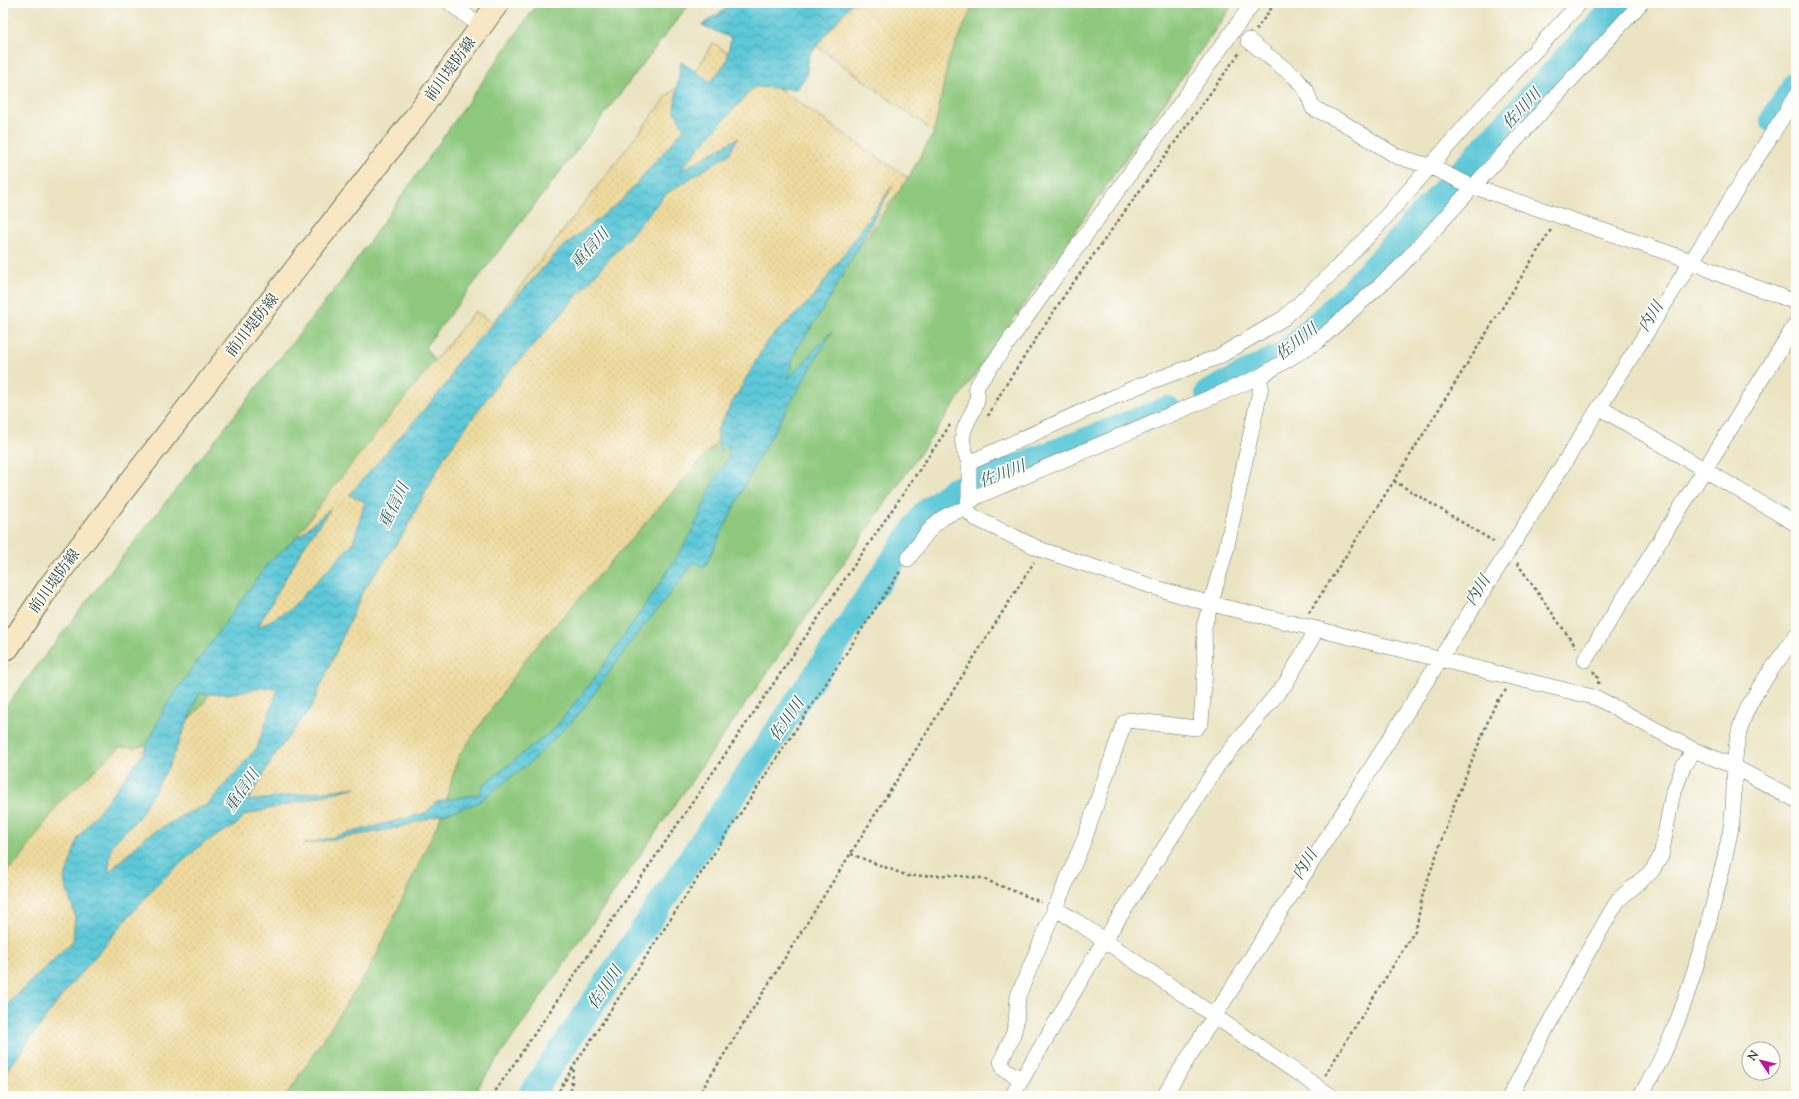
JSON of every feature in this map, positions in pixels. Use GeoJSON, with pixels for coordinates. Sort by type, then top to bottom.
{"type":"FeatureCollection","features":[{"type":"Feature","properties":{"kind":"street"},"geometry":{"type":"LineString","coordinates":[[450,3],[481,27]]}},
{"type":"Feature","properties":{"kind":"street","name":"前川堤防線"},"geometry":{"type":"LineString","coordinates":[[5,651],[50,585],[410,124],[498,3]]}},
{"type":"Feature","properties":{"kind":"street"},"geometry":{"type":"LineString","coordinates":[[1253,3],[976,387],[979,396],[976,407],[963,434],[963,443],[970,466],[968,503],[975,518],[1042,550],[1211,604],[1597,698],[1694,750],[1733,766],[1796,800]]}},
{"type":"Feature","properties":{"kind":"street"},"geometry":{"type":"LineString","coordinates":[[970,466],[1136,387],[1218,357],[1284,318],[1340,265],[1580,3]]}},
{"type":"Feature","properties":{"kind":"street"},"geometry":{"type":"LineString","coordinates":[[908,559],[942,517],[978,496],[1259,377],[1318,341],[1398,269],[1471,185],[1641,3]]}},
{"type":"Feature","properties":{"kind":"street"},"geometry":{"type":"LineString","coordinates":[[1248,40],[1295,77],[1306,90],[1313,108],[1342,122],[1396,156],[1431,167],[1471,185],[1692,261],[1719,274],[1796,302]]}},
{"type":"Feature","properties":{"kind":"street"},"geometry":{"type":"LineString","coordinates":[[1164,1096],[1796,96]]}},
{"type":"Feature","properties":{"kind":"street"},"geometry":{"type":"LineString","coordinates":[[1585,660],[1796,324]]}},
{"type":"Feature","properties":{"kind":"street"},"geometry":{"type":"LineString","coordinates":[[1021,1080],[1004,1069],[1001,1061],[1013,1035],[1020,990],[1084,840],[1124,723],[1129,720],[1196,728],[1201,722],[1205,670],[1204,627],[1226,550],[1247,456],[1261,386],[1259,377]]}},
{"type":"Feature","properties":{"kind":"street"},"geometry":{"type":"LineString","coordinates":[[1599,407],[1796,524]]}},
{"type":"Feature","properties":{"kind":"street"},"geometry":{"type":"LineString","coordinates":[[1012,1096],[1104,941],[1218,765],[1286,683],[1317,629]]}},
{"type":"Feature","properties":{"kind":"street"},"geometry":{"type":"LineString","coordinates":[[1640,1096],[1658,1067],[1688,994],[1727,850],[1734,799],[1733,766],[1736,745],[1742,722],[1750,704],[1796,635]]}},
{"type":"Feature","properties":{"kind":"street"},"geometry":{"type":"LineString","coordinates":[[1510,1096],[1607,916],[1618,900],[1652,871],[1661,856],[1676,783],[1694,750]]}},
{"type":"Feature","properties":{"kind":"street"},"geometry":{"type":"LineString","coordinates":[[1054,908],[1076,921],[1331,1096]]}},
{"type":"Feature","properties":{"kind":"path"},"geometry":{"type":"LineString","coordinates":[[986,420],[1005,386],[1066,293],[1275,3]]}},
{"type":"Feature","properties":{"kind":"path"},"geometry":{"type":"LineString","coordinates":[[1301,625],[1394,481],[1560,215]]}},
{"type":"Feature","properties":{"kind":"path"},"geometry":{"type":"LineString","coordinates":[[492,1096],[954,420]]}},
{"type":"Feature","properties":{"kind":"path"},"geometry":{"type":"LineString","coordinates":[[1394,481],[1509,551],[1599,679],[1597,698]]}},
{"type":"Feature","properties":{"kind":"path"},"geometry":{"type":"LineString","coordinates":[[698,1096],[1042,550]]}},
{"type":"Feature","properties":{"kind":"path"},"geometry":{"type":"LineString","coordinates":[[556,1096],[575,1064],[908,559]]}},
{"type":"Feature","properties":{"kind":"path"},"geometry":{"type":"LineString","coordinates":[[1318,1087],[1416,929],[1423,893],[1454,805],[1497,701],[1516,679]]}},
{"type":"Feature","properties":{"kind":"path"},"geometry":{"type":"LineString","coordinates":[[851,854],[908,876],[948,875],[981,878],[1054,908]]}},
{"type":"Feature","properties":{"kind":"path"},"geometry":{"type":"LineString","coordinates":[[570,1096],[575,1064]]}},
{"type":"Feature","properties":{"kind":"green space"},"geometry":{"type":"Polygon","coordinates":[[[538,3],[690,3],[425,347],[436,362],[339,480],[294,540],[203,705],[182,726],[157,741],[136,748],[120,747],[60,802],[18,862],[3,874],[3,710],[95,591],[343,279],[538,3]]]}},
{"type":"Feature","properties":{"kind":"green space"},"geometry":{"type":"Polygon","coordinates":[[[974,3],[1234,3],[472,1096],[286,1096],[372,964],[442,814],[458,757],[527,657],[736,420],[908,178],[934,132],[948,61],[974,3]]]}},
{"type":"Feature","properties":{"kind":"sand"},"geometry":{"type":"Polygon","coordinates":[[[758,3],[974,3],[948,61],[934,132],[758,3]]]}},
{"type":"Feature","properties":{"kind":"sand"},"geometry":{"type":"Polygon","coordinates":[[[713,43],[908,178],[736,420],[527,657],[458,757],[442,814],[372,964],[286,1096],[3,1096],[3,874],[18,862],[60,802],[120,747],[136,748],[157,741],[182,726],[203,705],[294,540],[339,480],[475,311],[492,323],[667,96],[696,71],[713,43]]]}},
{"type":"Feature","properties":{"kind":"water","name":"重信川"},"geometry":{"type":"Polygon","coordinates":[[[734,3],[852,3],[809,55],[806,77],[796,89],[754,87],[679,172],[738,138],[729,154],[666,194],[528,352],[498,383],[444,457],[404,533],[363,591],[311,708],[276,753],[248,801],[357,787],[245,815],[236,825],[205,842],[157,884],[64,993],[3,1076],[3,1008],[73,941],[75,915],[64,881],[78,838],[143,754],[166,705],[268,563],[331,508],[303,548],[257,628],[289,610],[353,543],[365,502],[349,495],[449,381],[455,365],[558,251],[622,200],[684,129],[674,110],[681,62],[711,82],[726,62],[731,38],[702,25],[734,3]],[[263,688],[227,694],[199,694],[168,768],[138,818],[112,845],[108,873],[146,837],[189,812],[207,805],[257,748],[278,689],[263,688]]]}},
{"type":"Feature","properties":{"kind":"water"},"geometry":{"type":"Polygon","coordinates":[[[893,185],[824,308],[795,352],[788,379],[832,331],[758,459],[704,568],[694,562],[664,602],[636,635],[580,713],[530,763],[476,804],[397,828],[302,845],[426,813],[436,802],[479,794],[484,784],[555,728],[597,675],[657,588],[691,534],[714,481],[729,456],[728,444],[720,451],[717,430],[767,341],[811,300],[893,185]]]}},
{"type":"Feature","properties":{"kind":"waterway","name":"佐川川"},"geometry":{"type":"LineString","coordinates":[[1208,393],[1286,353],[1342,301],[1618,3]]}},
{"type":"Feature","properties":{"kind":"waterway","name":"内川"},"geometry":{"type":"LineString","coordinates":[[1773,120],[1796,84]]}},
{"type":"Feature","properties":{"kind":"waterway","name":"佐川川"},"geometry":{"type":"LineString","coordinates":[[530,1096],[925,513],[953,491],[1168,409]]}}]}
